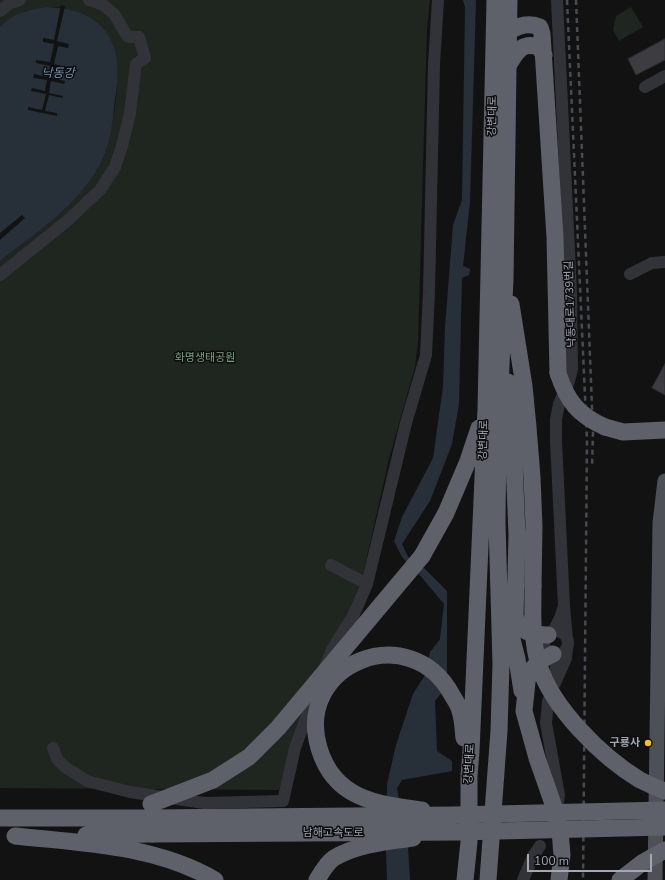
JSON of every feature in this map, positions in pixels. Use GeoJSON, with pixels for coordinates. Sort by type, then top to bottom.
{"type":"FeatureCollection","features":[{"type":"Feature","properties":{"kind":"highway","name":"강변대로"},"geometry":{"type":"LineString","coordinates":[[465,880],[463,837],[472,743],[486,409],[495,0]]}},
{"type":"Feature","properties":{"kind":"highway","name":"강변대로"},"geometry":{"type":"LineString","coordinates":[[488,880],[499,731],[501,664],[498,577],[498,430],[505,279],[509,0]]}},
{"type":"Feature","properties":{"kind":"highway"},"geometry":{"type":"LineString","coordinates":[[494,49],[509,31],[526,25],[534,25],[540,28],[544,55],[555,237],[558,373],[562,386],[575,408],[589,419],[605,426],[623,432],[665,430]]}},
{"type":"Feature","properties":{"kind":"highway"},"geometry":{"type":"LineString","coordinates":[[508,66],[517,51],[525,45],[534,45],[539,47],[544,55]]}},
{"type":"Feature","properties":{"kind":"highway"},"geometry":{"type":"LineString","coordinates":[[505,279],[514,322],[524,386],[528,427],[533,498],[532,626],[541,669],[555,697],[571,719],[606,754],[640,779],[665,792]]}},
{"type":"Feature","properties":{"kind":"highway"},"geometry":{"type":"LineString","coordinates":[[501,352],[508,383],[512,414],[517,535],[515,616],[522,629],[530,633],[550,634]]}},
{"type":"Feature","properties":{"kind":"highway"},"geometry":{"type":"LineString","coordinates":[[74,818],[151,804],[213,780],[249,757],[278,728],[422,556],[446,513],[468,461],[486,409]]}},
{"type":"Feature","properties":{"kind":"highway"},"geometry":{"type":"LineString","coordinates":[[498,577],[509,631],[517,659],[524,711],[560,831],[562,855],[559,880]]}},
{"type":"Feature","properties":{"kind":"highway"},"geometry":{"type":"LineString","coordinates":[[524,711],[529,673],[545,658],[560,649]]}},
{"type":"Feature","properties":{"kind":"highway"},"geometry":{"type":"LineString","coordinates":[[454,815],[382,804],[355,795],[343,787],[331,775],[322,760],[314,722],[319,700],[338,675],[366,658],[380,655],[406,657],[418,661],[429,667],[441,678],[454,698],[460,712],[469,776]]}},
{"type":"Feature","properties":{"kind":"highway","name":"남해고속도로"},"geometry":{"type":"LineString","coordinates":[[0,818],[454,815],[665,810]]}},
{"type":"Feature","properties":{"kind":"highway","name":"남해고속도로"},"geometry":{"type":"LineString","coordinates":[[8,836],[463,837],[665,827]]}},
{"type":"Feature","properties":{"kind":"highway"},"geometry":{"type":"LineString","coordinates":[[8,836],[90,843],[142,852],[172,860],[215,880]]}},
{"type":"Feature","properties":{"kind":"highway"},"geometry":{"type":"LineString","coordinates":[[317,880],[333,858],[378,842],[463,837],[454,880]]}},
{"type":"Feature","properties":{"kind":"highway"},"geometry":{"type":"LineString","coordinates":[[620,880],[642,863],[665,850]]}},
{"type":"Feature","properties":{"kind":"main road"},"geometry":{"type":"LineString","coordinates":[[655,880],[661,751],[660,523],[665,481]]}},
{"type":"Feature","properties":{"kind":"street"},"geometry":{"type":"LineString","coordinates":[[0,11],[10,3],[20,0]]}},
{"type":"Feature","properties":{"kind":"street"},"geometry":{"type":"LineString","coordinates":[[0,275],[67,221],[100,190],[115,167],[122,146],[130,113],[136,64],[145,58],[139,37],[128,37],[114,14],[102,2],[89,0]]}},
{"type":"Feature","properties":{"kind":"street"},"geometry":{"type":"LineString","coordinates":[[53,748],[57,759],[65,767],[86,781],[130,792],[204,803],[283,801],[295,748],[332,650],[354,614],[367,584],[406,422],[426,355],[429,292],[434,64],[438,0]]}},
{"type":"Feature","properties":{"kind":"street","name":"낙동대로1739번길"},"geometry":{"type":"LineString","coordinates":[[557,0],[571,293],[572,369],[569,381],[559,404],[556,419],[564,606],[555,683],[548,702],[546,723],[560,795],[557,807]]}},
{"type":"Feature","properties":{"kind":"street"},"geometry":{"type":"LineString","coordinates":[[645,87],[665,76]]}},
{"type":"Feature","properties":{"kind":"street"},"geometry":{"type":"LineString","coordinates":[[630,274],[652,263],[665,262]]}},
{"type":"Feature","properties":{"kind":"street"},"geometry":{"type":"LineString","coordinates":[[331,565],[367,584]]}},
{"type":"Feature","properties":{"kind":"street"},"geometry":{"type":"LineString","coordinates":[[550,634],[562,633],[560,649],[548,652],[545,646],[545,640],[560,618],[564,606]]}},
{"type":"Feature","properties":{"kind":"street"},"geometry":{"type":"LineString","coordinates":[[523,880],[533,856],[540,846]]}},
{"type":"Feature","properties":{"kind":"green space","name":"화명생태공원"},"geometry":{"type":"Polygon","coordinates":[[[0,0],[430,0],[427,28],[418,342],[415,367],[389,459],[363,574],[350,615],[328,646],[279,790],[0,788],[0,261],[54,218],[84,188],[95,173],[114,113],[117,88],[117,61],[60,7],[45,7],[25,11],[0,27],[0,0]]]}},
{"type":"Feature","properties":{"kind":"green space"},"geometry":{"type":"Polygon","coordinates":[[[631,7],[643,27],[619,41],[613,30],[616,16],[631,7]]]}},
{"type":"Feature","properties":{"kind":"water"},"geometry":{"type":"Polygon","coordinates":[[[463,0],[476,0],[470,202],[463,266],[470,269],[469,275],[462,278],[459,404],[452,444],[430,501],[402,544],[408,557],[424,568],[447,591],[447,676],[443,691],[435,701],[437,751],[452,761],[452,771],[402,780],[397,788],[408,847],[410,880],[387,880],[387,784],[396,745],[413,694],[425,675],[430,652],[440,639],[444,604],[419,574],[402,557],[394,541],[402,517],[433,458],[443,387],[445,327],[453,225],[462,200],[465,7],[463,0]]]}},
{"type":"Feature","properties":{"kind":"water","name":"낙동강"},"geometry":{"type":"Polygon","coordinates":[[[45,7],[71,10],[82,14],[93,19],[109,36],[114,47],[118,72],[111,133],[103,157],[86,186],[64,210],[0,261],[0,27],[15,15],[32,9],[45,7]]]}},
{"type":"Feature","properties":{"kind":"pier"},"geometry":{"type":"Polygon","coordinates":[[[61,5],[65,6],[57,41],[69,44],[68,48],[58,46],[54,64],[67,67],[66,70],[54,68],[52,78],[65,81],[64,84],[51,81],[49,93],[63,96],[62,98],[49,95],[45,111],[57,113],[57,116],[28,110],[28,107],[42,110],[46,94],[31,91],[32,88],[45,91],[47,80],[33,78],[34,74],[47,77],[50,66],[36,63],[36,60],[50,62],[54,44],[43,42],[43,38],[54,40],[61,5]]]}},
{"type":"Feature","properties":{"kind":"pier"},"geometry":{"type":"Polygon","coordinates":[[[22,215],[25,218],[0,240],[0,233],[22,215]]]}},
{"type":"Feature","properties":{"kind":"building"},"geometry":{"type":"Polygon","coordinates":[[[665,39],[665,60],[636,75],[628,59],[665,39]]]}},
{"type":"Feature","properties":{"kind":"building"},"geometry":{"type":"Polygon","coordinates":[[[665,364],[665,395],[652,388],[665,364]]]}},
{"type":"Feature","properties":{"kind":"railway"},"geometry":{"type":"LineString","coordinates":[[567,0],[587,440],[583,880]]}},
{"type":"Feature","properties":{"kind":"railway"},"geometry":{"type":"LineString","coordinates":[[576,0],[593,433],[592,466]]}},
{"type":"Feature","properties":{"kind":"place","name":"구룡사"},"geometry":{"type":"Point","coordinates":[648,743]}}]}
